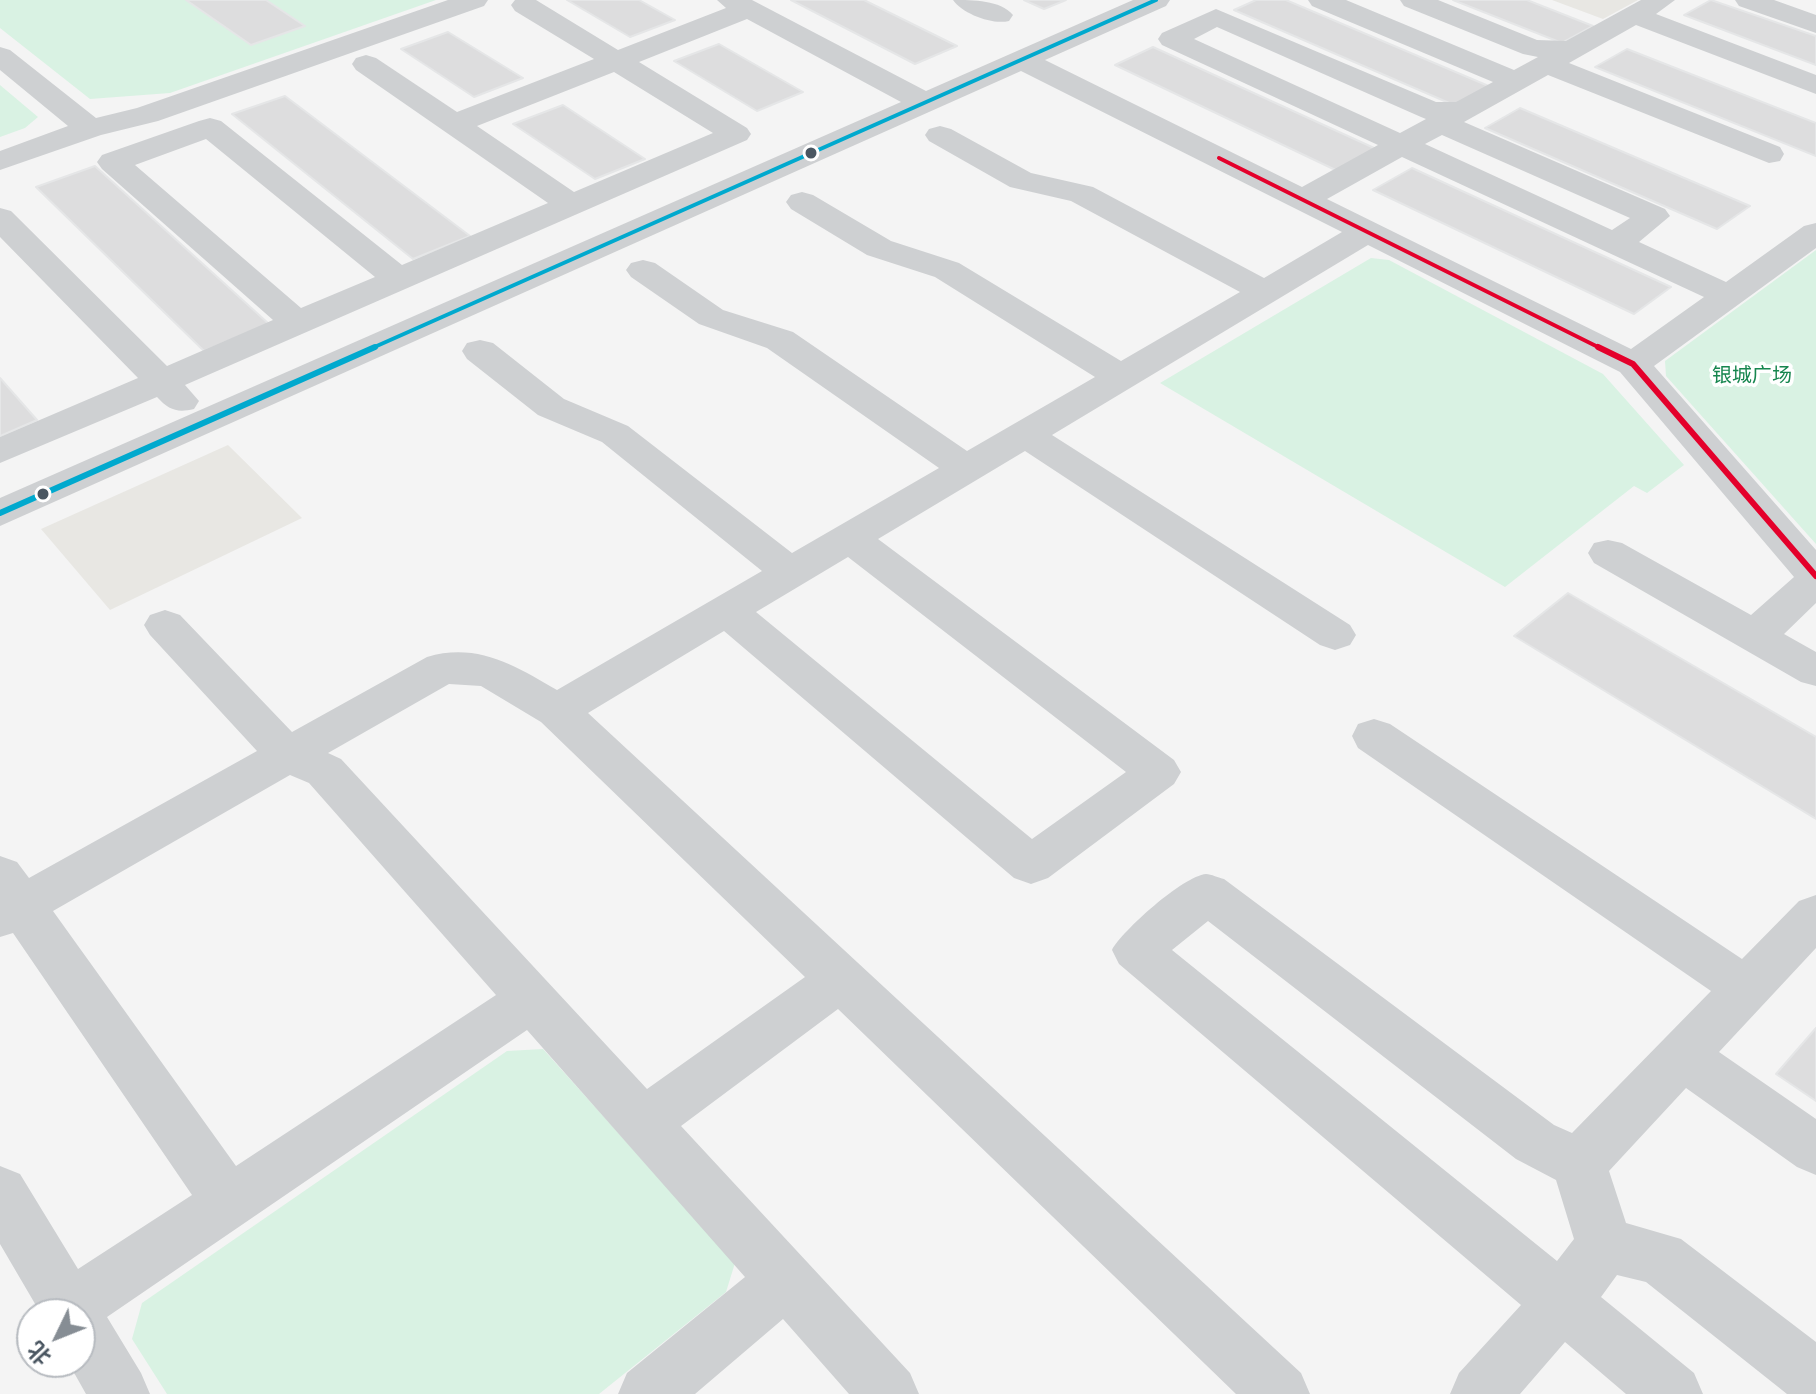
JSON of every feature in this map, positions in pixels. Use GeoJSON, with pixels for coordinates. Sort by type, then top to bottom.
{"type":"FeatureCollection","features":[{"type":"Feature","properties":{"kind":"street"},"geometry":{"type":"LineString","coordinates":[[0,161],[90,129],[147,115],[474,0]]}},
{"type":"Feature","properties":{"kind":"street"},"geometry":{"type":"LineString","coordinates":[[967,0],[999,15]]}},
{"type":"Feature","properties":{"kind":"street"},"geometry":{"type":"LineString","coordinates":[[0,513],[1156,0]]}},
{"type":"Feature","properties":{"kind":"street"},"geometry":{"type":"LineString","coordinates":[[1322,0],[1516,81]]}},
{"type":"Feature","properties":{"kind":"street"},"geometry":{"type":"LineString","coordinates":[[1414,0],[1559,57],[1769,154]]}},
{"type":"Feature","properties":{"kind":"street"},"geometry":{"type":"LineString","coordinates":[[1304,199],[1661,0]]}},
{"type":"Feature","properties":{"kind":"street"},"geometry":{"type":"LineString","coordinates":[[1749,0],[1816,25]]}},
{"type":"Feature","properties":{"kind":"street"},"geometry":{"type":"LineString","coordinates":[[0,451],[736,134],[525,5]]}},
{"type":"Feature","properties":{"kind":"street"},"geometry":{"type":"LineString","coordinates":[[454,124],[617,60],[740,5],[926,103]]}},
{"type":"Feature","properties":{"kind":"street"},"geometry":{"type":"LineString","coordinates":[[1634,15],[1816,85]]}},
{"type":"Feature","properties":{"kind":"street"},"geometry":{"type":"LineString","coordinates":[[1615,243],[1654,216],[1451,117],[1216,17],[1172,39],[1729,296]]}},
{"type":"Feature","properties":{"kind":"street"},"geometry":{"type":"LineString","coordinates":[[0,56],[90,129]]}},
{"type":"Feature","properties":{"kind":"street"},"geometry":{"type":"LineString","coordinates":[[1022,60],[1633,364],[1816,578],[1754,637]]}},
{"type":"Feature","properties":{"kind":"street"},"geometry":{"type":"LineString","coordinates":[[366,64],[571,204]]}},
{"type":"Feature","properties":{"kind":"street"},"geometry":{"type":"LineString","coordinates":[[297,323],[113,162],[210,127],[398,279]]}},
{"type":"Feature","properties":{"kind":"street"},"geometry":{"type":"LineString","coordinates":[[940,135],[1021,180],[1082,194],[1265,292]]}},
{"type":"Feature","properties":{"kind":"street"},"geometry":{"type":"LineString","coordinates":[[802,202],[879,248],[947,270],[1121,377]]}},
{"type":"Feature","properties":{"kind":"street"},"geometry":{"type":"LineString","coordinates":[[0,218],[203,423]]}},
{"type":"Feature","properties":{"kind":"street"},"geometry":{"type":"LineString","coordinates":[[557,711],[1368,231]]}},
{"type":"Feature","properties":{"kind":"street"},"geometry":{"type":"LineString","coordinates":[[1633,364],[1816,233]]}},
{"type":"Feature","properties":{"kind":"street"},"geometry":{"type":"LineString","coordinates":[[643,270],[711,317],[780,340],[967,469]]}},
{"type":"Feature","properties":{"kind":"street"},"geometry":{"type":"LineString","coordinates":[[480,351],[551,407],[615,434],[791,573]]}},
{"type":"Feature","properties":{"kind":"street"},"geometry":{"type":"LineString","coordinates":[[1025,434],[1335,635]]}},
{"type":"Feature","properties":{"kind":"street"},"geometry":{"type":"LineString","coordinates":[[727,611],[1031,865],[1158,772],[850,538]]}},
{"type":"Feature","properties":{"kind":"street"},"geometry":{"type":"LineString","coordinates":[[1608,553],[1816,671]]}},
{"type":"Feature","properties":{"kind":"street"},"geometry":{"type":"LineString","coordinates":[[165,625],[287,755],[325,771],[889,1394]]}},
{"type":"Feature","properties":{"kind":"street"},"geometry":{"type":"LineString","coordinates":[[229,1202],[7,899],[287,755],[442,668],[490,671],[557,711],[1280,1394]]}},
{"type":"Feature","properties":{"kind":"street"},"geometry":{"type":"LineString","coordinates":[[1374,736],[1746,988]]}},
{"type":"Feature","properties":{"kind":"street"},"geometry":{"type":"LineString","coordinates":[[1604,1245],[1579,1164],[1535,1142],[1207,893],[1137,950],[1673,1394]]}},
{"type":"Feature","properties":{"kind":"street"},"geometry":{"type":"LineString","coordinates":[[1579,1164],[1816,915]]}},
{"type":"Feature","properties":{"kind":"street"},"geometry":{"type":"LineString","coordinates":[[643,1123],[840,979]]}},
{"type":"Feature","properties":{"kind":"street"},"geometry":{"type":"LineString","coordinates":[[96,1300],[229,1202],[532,999]]}},
{"type":"Feature","properties":{"kind":"street"},"geometry":{"type":"LineString","coordinates":[[1682,1056],[1816,1150]]}},
{"type":"Feature","properties":{"kind":"street"},"geometry":{"type":"LineString","coordinates":[[0,1192],[63,1298]]}},
{"type":"Feature","properties":{"kind":"street"},"geometry":{"type":"LineString","coordinates":[[1480,1394],[1562,1302],[1604,1245]]}},
{"type":"Feature","properties":{"kind":"street"},"geometry":{"type":"LineString","coordinates":[[1604,1245],[1661,1258],[1816,1379]]}},
{"type":"Feature","properties":{"kind":"street"},"geometry":{"type":"LineString","coordinates":[[648,1394],[786,1280]]}},
{"type":"Feature","properties":{"kind":"street"},"geometry":{"type":"LineString","coordinates":[[96,1353],[120,1394]]}},
{"type":"Feature","properties":{"kind":"shaded area"},"geometry":{"type":"Polygon","coordinates":[[[1552,0],[1638,0],[1603,19],[1552,0]]]}},
{"type":"Feature","properties":{"kind":"shaded area"},"geometry":{"type":"Polygon","coordinates":[[[228,445],[302,518],[110,610],[41,529],[228,445]]]}},
{"type":"Feature","properties":{"kind":"green space"},"geometry":{"type":"Polygon","coordinates":[[[0,0],[436,0],[170,93],[90,99],[0,28],[0,0]]]}},
{"type":"Feature","properties":{"kind":"green space"},"geometry":{"type":"Polygon","coordinates":[[[0,85],[38,117],[25,128],[0,137],[0,85]]]}},
{"type":"Feature","properties":{"kind":"green space","name":"银城广场"},"geometry":{"type":"Polygon","coordinates":[[[1816,250],[1816,544],[1666,376],[1665,361],[1816,250]]]}},
{"type":"Feature","properties":{"kind":"green space"},"geometry":{"type":"Polygon","coordinates":[[[1371,258],[1389,260],[1603,374],[1684,465],[1647,493],[1634,486],[1505,587],[1160,383],[1371,258]]]}},
{"type":"Feature","properties":{"kind":"green space"},"geometry":{"type":"Polygon","coordinates":[[[543,1049],[735,1263],[726,1292],[599,1394],[167,1394],[132,1339],[142,1303],[507,1051],[543,1049]]]}},
{"type":"Feature","properties":{"kind":"building"},"geometry":{"type":"Polygon","coordinates":[[[186,0],[266,0],[305,26],[251,45],[186,0]]]}},
{"type":"Feature","properties":{"kind":"building"},"geometry":{"type":"Polygon","coordinates":[[[567,0],[639,0],[675,20],[630,37],[567,0]]]}},
{"type":"Feature","properties":{"kind":"building"},"geometry":{"type":"Polygon","coordinates":[[[791,0],[864,0],[957,46],[915,64],[791,0]]]}},
{"type":"Feature","properties":{"kind":"building"},"geometry":{"type":"Polygon","coordinates":[[[1024,0],[1066,0],[1044,9],[1024,0]]]}},
{"type":"Feature","properties":{"kind":"building"},"geometry":{"type":"Polygon","coordinates":[[[1256,0],[1286,0],[1498,90],[1463,109],[1234,10],[1256,0]]]}},
{"type":"Feature","properties":{"kind":"building"},"geometry":{"type":"Polygon","coordinates":[[[1453,0],[1527,0],[1593,26],[1562,43],[1453,0]]]}},
{"type":"Feature","properties":{"kind":"building"},"geometry":{"type":"Polygon","coordinates":[[[1711,0],[1816,36],[1816,65],[1684,15],[1711,0]]]}},
{"type":"Feature","properties":{"kind":"building"},"geometry":{"type":"Polygon","coordinates":[[[448,32],[523,78],[474,97],[401,49],[448,32]]]}},
{"type":"Feature","properties":{"kind":"building"},"geometry":{"type":"Polygon","coordinates":[[[719,44],[803,92],[757,111],[674,61],[719,44]]]}},
{"type":"Feature","properties":{"kind":"building"},"geometry":{"type":"Polygon","coordinates":[[[1153,47],[1385,153],[1346,175],[1115,65],[1153,47]]]}},
{"type":"Feature","properties":{"kind":"building"},"geometry":{"type":"Polygon","coordinates":[[[1627,49],[1816,123],[1816,156],[1595,67],[1627,49]]]}},
{"type":"Feature","properties":{"kind":"building"},"geometry":{"type":"Polygon","coordinates":[[[285,96],[470,236],[413,259],[232,114],[285,96]]]}},
{"type":"Feature","properties":{"kind":"building"},"geometry":{"type":"Polygon","coordinates":[[[563,105],[645,159],[595,179],[513,124],[563,105]]]}},
{"type":"Feature","properties":{"kind":"building"},"geometry":{"type":"Polygon","coordinates":[[[1520,108],[1750,206],[1717,229],[1485,128],[1520,108]]]}},
{"type":"Feature","properties":{"kind":"building"},"geometry":{"type":"Polygon","coordinates":[[[95,166],[269,324],[204,351],[36,187],[95,166]]]}},
{"type":"Feature","properties":{"kind":"building"},"geometry":{"type":"Polygon","coordinates":[[[1412,168],[1671,287],[1634,314],[1373,190],[1412,168]]]}},
{"type":"Feature","properties":{"kind":"building"},"geometry":{"type":"Polygon","coordinates":[[[0,378],[37,420],[0,436],[0,378]]]}},
{"type":"Feature","properties":{"kind":"building"},"geometry":{"type":"Polygon","coordinates":[[[1568,593],[1816,737],[1816,819],[1514,636],[1568,593]]]}},
{"type":"Feature","properties":{"kind":"building"},"geometry":{"type":"Polygon","coordinates":[[[1816,1028],[1816,1101],[1776,1074],[1816,1028]]]}},
{"type":"Feature","properties":{"kind":"transit line"},"geometry":{"type":"LineString","coordinates":[[0,513],[1156,0]]}},
{"type":"Feature","properties":{"kind":"transit line"},"geometry":{"type":"LineString","coordinates":[[1219,158],[1633,364],[1816,576]]}}]}
